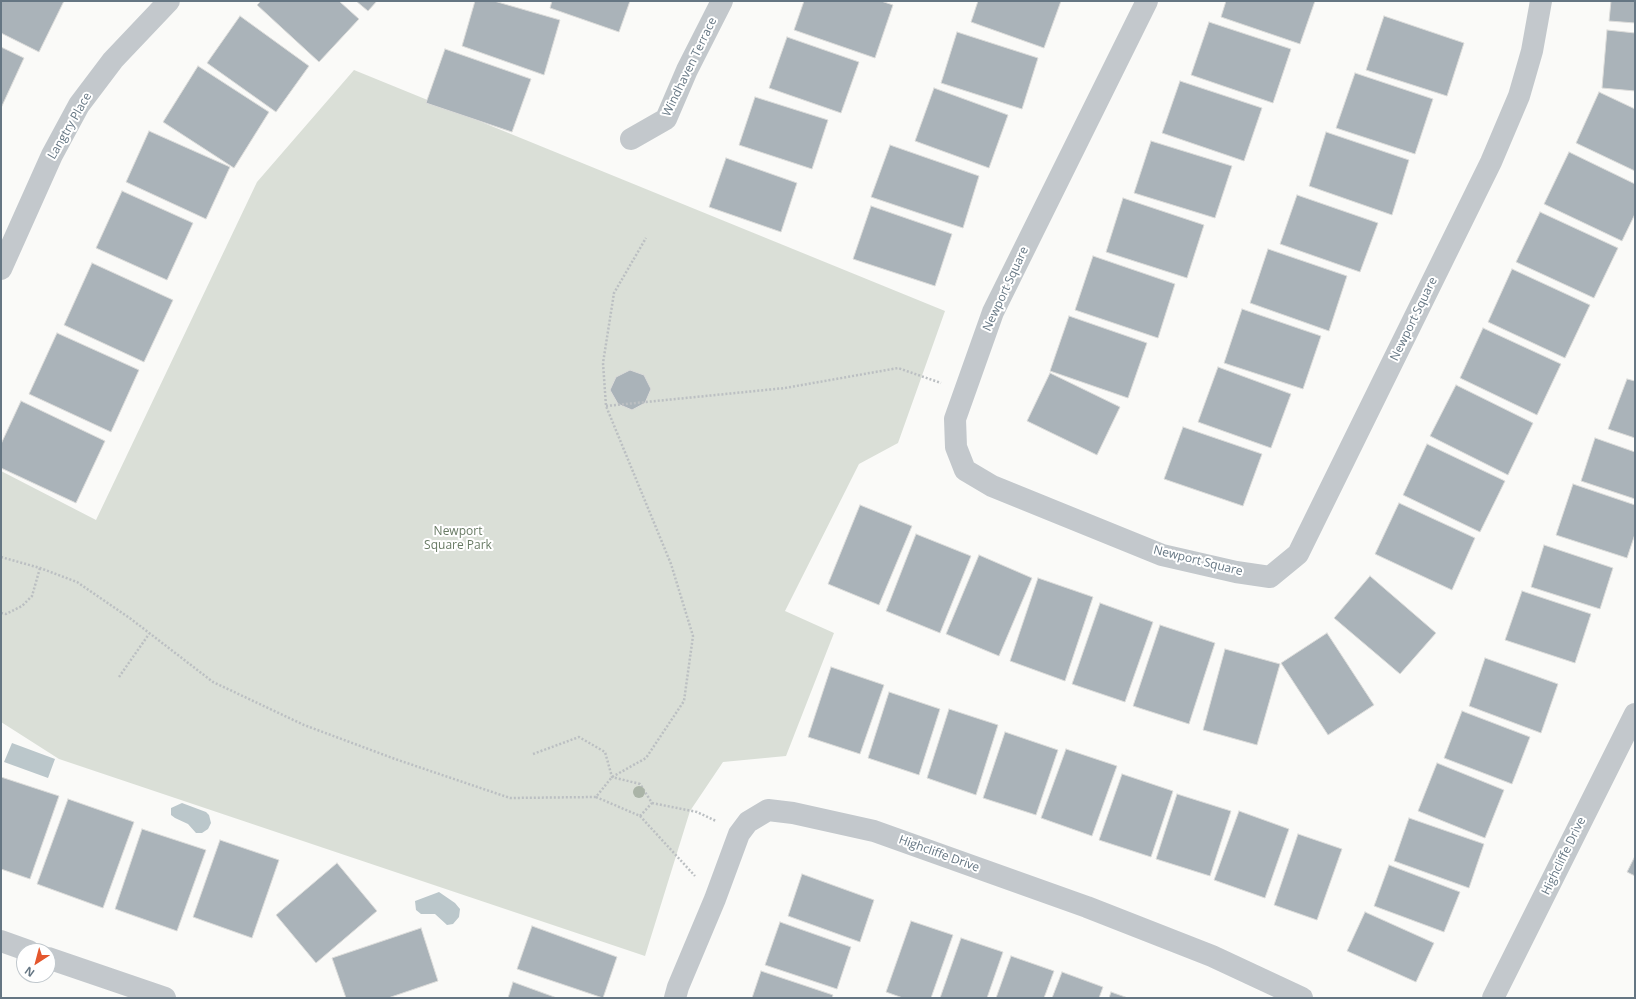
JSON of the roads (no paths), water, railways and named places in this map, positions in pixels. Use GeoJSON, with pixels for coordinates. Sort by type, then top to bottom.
{"type":"FeatureCollection","features":[{"type":"Feature","properties":{"kind":"street","name":"Langtry Place"},"geometry":{"type":"LineString","coordinates":[[1,269],[52,155],[79,105],[113,60],[169,1]]}},
{"type":"Feature","properties":{"kind":"street","name":"Windhaven Terrace"},"geometry":{"type":"LineString","coordinates":[[631,139],[666,119],[687,70],[722,1]]}},
{"type":"Feature","properties":{"kind":"street","name":"Newport Square"},"geometry":{"type":"LineString","coordinates":[[1147,1],[992,312],[966,391],[955,419],[956,447],[965,470],[992,486],[1162,555],[1236,572],[1270,577],[1298,554],[1491,162],[1519,96],[1532,51],[1541,1]]}},
{"type":"Feature","properties":{"kind":"street","name":"Highcliffe Drive"},"geometry":{"type":"LineString","coordinates":[[1493,998],[1635,714]]}},
{"type":"Feature","properties":{"kind":"street","name":"Highcliffe Drive"},"geometry":{"type":"LineString","coordinates":[[675,998],[678,987],[716,899],[739,834],[748,822],[768,810],[793,813],[874,830],[1087,907],[1204,953],[1302,998]]}},
{"type":"Feature","properties":{"kind":"street"},"geometry":{"type":"LineString","coordinates":[[1,941],[16,946]]}},
{"type":"Feature","properties":{"kind":"street"},"geometry":{"type":"LineString","coordinates":[[56,961],[165,998]]}},
{"type":"Feature","properties":{"kind":"park label","name":"Newport Square Park"},"geometry":{"type":"Point","coordinates":[458,539]}}]}
